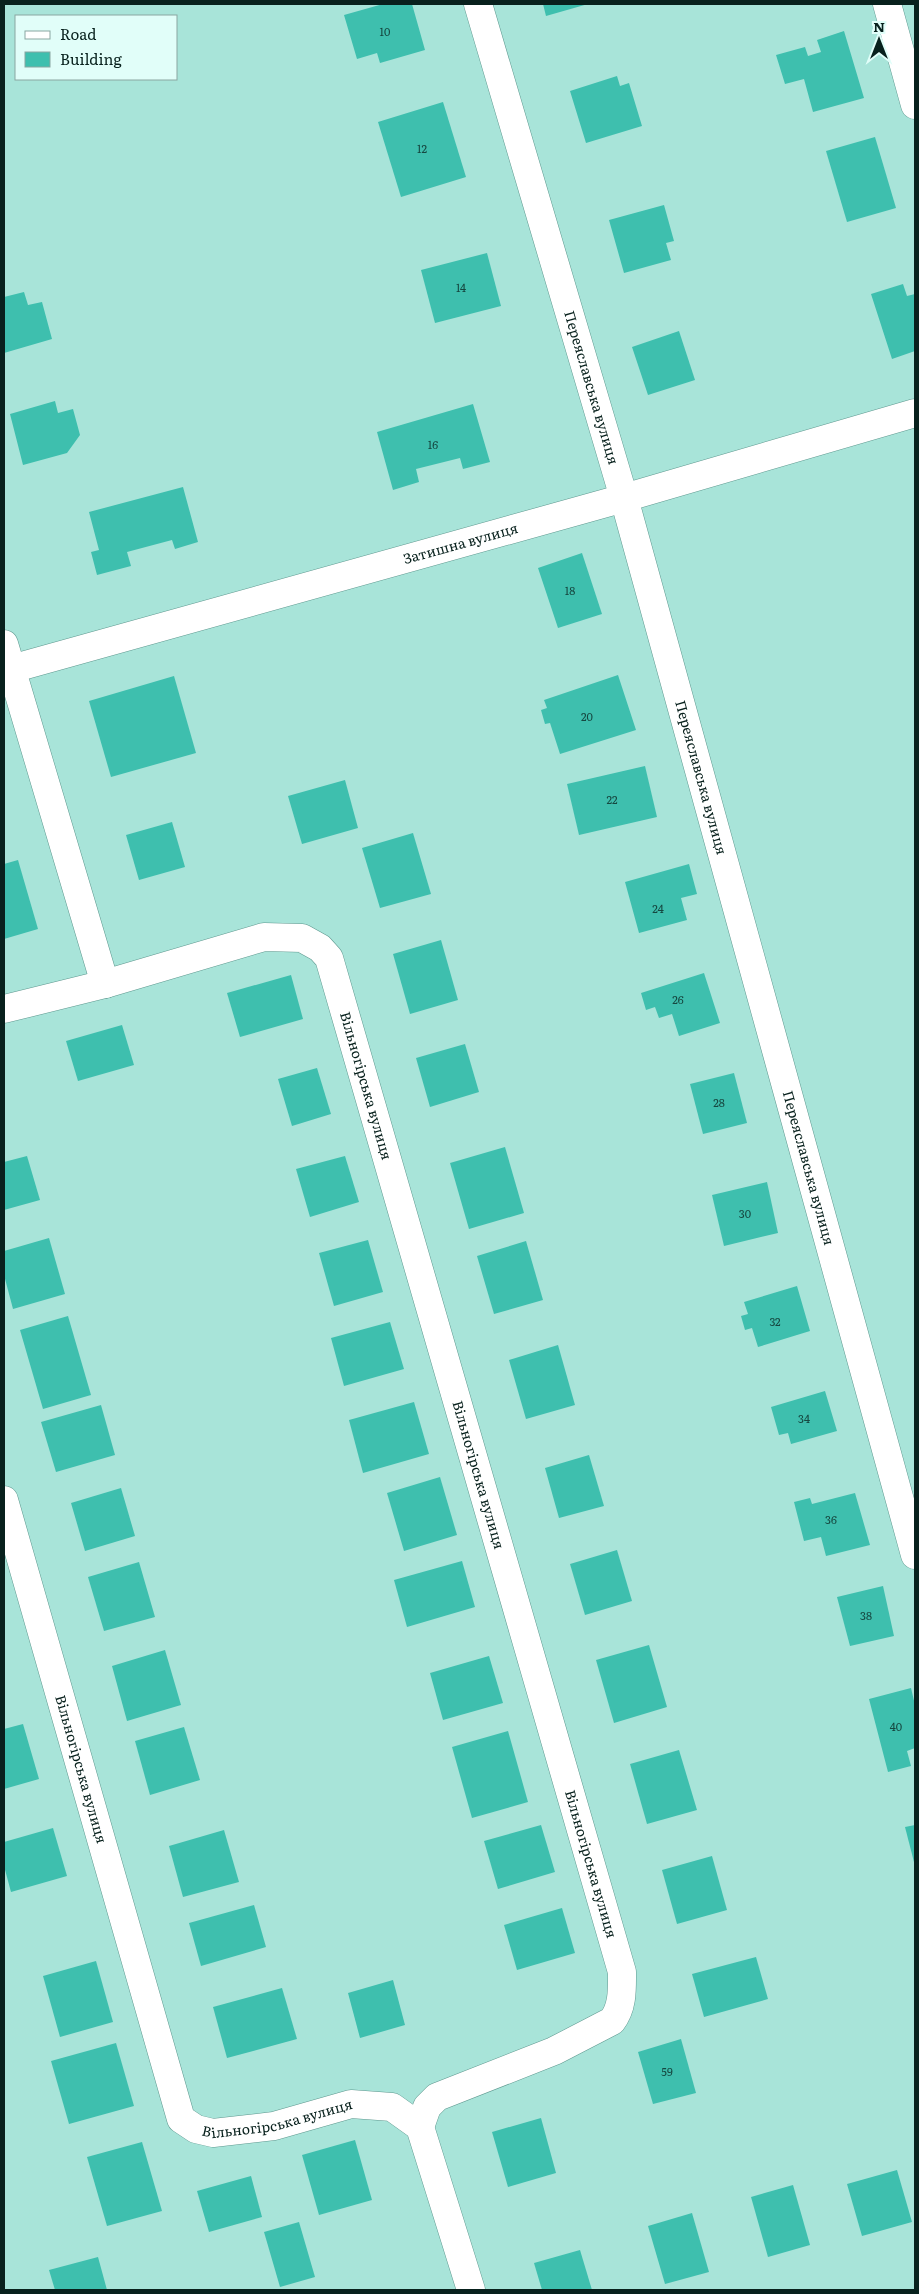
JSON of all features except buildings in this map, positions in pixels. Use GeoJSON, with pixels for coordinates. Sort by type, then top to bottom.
{"type":"FeatureCollection","features":[{"type":"Feature","properties":{"kind":"street","name":"Переяславська вулиця"},"geometry":{"type":"LineString","coordinates":[[478,4],[624,498],[915,1555]]}},
{"type":"Feature","properties":{"kind":"street"},"geometry":{"type":"LineString","coordinates":[[887,4],[915,105]]}},
{"type":"Feature","properties":{"kind":"street","name":"Затишна вулиця"},"geometry":{"type":"LineString","coordinates":[[6,662],[624,498],[915,413]]}},
{"type":"Feature","properties":{"kind":"street"},"geometry":{"type":"LineString","coordinates":[[6,662],[105,984]]}},
{"type":"Feature","properties":{"kind":"street","name":"Вільногірська вулиця"},"geometry":{"type":"LineString","coordinates":[[4,1010],[105,984],[264,937],[302,938],[320,948],[329,958],[622,1972],[622,1995],[617,2014],[612,2021],[554,2051],[436,2097],[427,2107],[420,2127],[392,2107],[351,2104],[274,2126],[212,2133],[196,2129],[182,2119],[4,1500]]}},
{"type":"Feature","properties":{"kind":"street"},"geometry":{"type":"LineString","coordinates":[[420,2127],[471,2290]]}}]}
